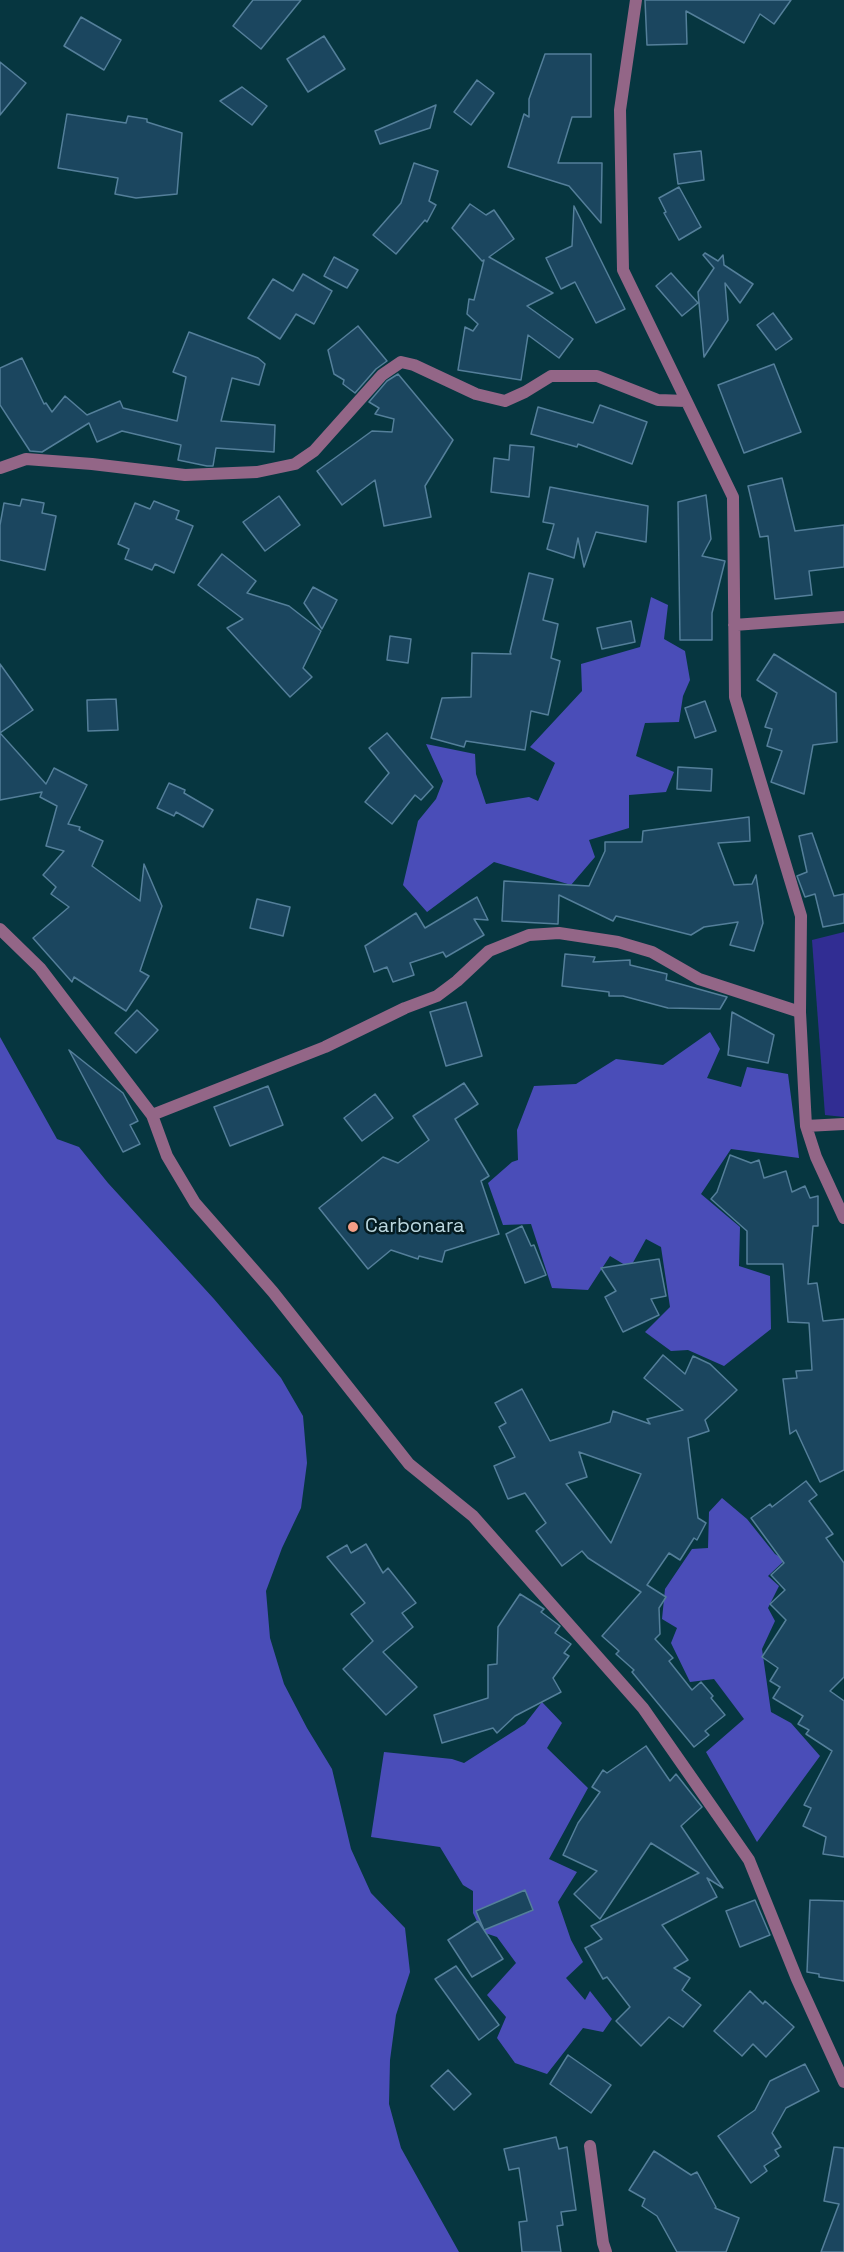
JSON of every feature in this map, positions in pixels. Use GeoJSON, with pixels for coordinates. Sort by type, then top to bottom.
{"type":"FeatureCollection","features":[{"type":"Feature","properties":{"kind":"street"},"geometry":{"type":"LineString","coordinates":[[636,0],[620,110],[623,270],[733,497],[735,697],[801,916],[800,1012],[806,1126],[816,1157],[844,1218]]}},
{"type":"Feature","properties":{"kind":"street"},"geometry":{"type":"LineString","coordinates":[[0,468],[26,459],[185,475],[257,472],[295,464],[314,451],[382,375],[401,362],[414,365],[476,394],[505,401],[551,376],[597,376],[658,400],[686,401]]}},
{"type":"Feature","properties":{"kind":"street"},"geometry":{"type":"LineString","coordinates":[[734,625],[844,617]]}},
{"type":"Feature","properties":{"kind":"street"},"geometry":{"type":"LineString","coordinates":[[0,929],[40,968],[152,1115],[167,1156],[195,1203],[273,1292],[409,1464],[473,1516],[643,1708],[749,1860],[797,1979],[844,2082]]}},
{"type":"Feature","properties":{"kind":"street"},"geometry":{"type":"LineString","coordinates":[[152,1115],[325,1047],[405,1008],[436,996],[457,981],[489,951],[529,934],[559,933],[618,942],[652,952],[699,979],[800,1012]]}},
{"type":"Feature","properties":{"kind":"street"},"geometry":{"type":"LineString","coordinates":[[806,1126],[844,1124]]}},
{"type":"Feature","properties":{"kind":"street"},"geometry":{"type":"LineString","coordinates":[[590,2146],[606,2252]]}},
{"type":"Feature","properties":{"kind":"shaded area"},"geometry":{"type":"Polygon","coordinates":[[[651,597],[668,605],[664,639],[685,651],[690,680],[683,696],[679,722],[645,723],[636,756],[674,772],[666,792],[629,795],[629,828],[589,840],[595,857],[571,885],[494,862],[427,912],[403,885],[418,821],[436,799],[443,781],[426,744],[475,754],[476,774],[486,804],[529,797],[538,801],[555,763],[530,747],[582,691],[581,664],[640,647],[651,597]]]}},
{"type":"Feature","properties":{"kind":"shaded area"},"geometry":{"type":"Polygon","coordinates":[[[844,932],[844,1117],[825,1115],[812,940],[844,932]]]}},
{"type":"Feature","properties":{"kind":"shaded area"},"geometry":{"type":"Polygon","coordinates":[[[710,1032],[720,1049],[707,1078],[741,1087],[747,1067],[788,1074],[799,1158],[731,1149],[701,1194],[740,1227],[739,1266],[770,1276],[771,1329],[724,1366],[688,1350],[671,1351],[645,1332],[670,1307],[661,1247],[646,1239],[630,1268],[610,1256],[588,1290],[552,1288],[531,1224],[503,1225],[488,1183],[512,1162],[518,1160],[517,1130],[534,1086],[576,1084],[616,1059],[663,1065],[710,1032]]]}},
{"type":"Feature","properties":{"kind":"shaded area"},"geometry":{"type":"Polygon","coordinates":[[[0,1037],[57,1139],[79,1147],[108,1183],[214,1299],[281,1378],[303,1416],[307,1463],[301,1508],[282,1548],[266,1591],[270,1638],[284,1684],[332,1769],[351,1849],[371,1893],[405,1928],[410,1972],[396,2015],[390,2060],[389,2104],[401,2148],[459,2252],[0,2252],[0,1037]]]}},
{"type":"Feature","properties":{"kind":"shaded area"},"geometry":{"type":"Polygon","coordinates":[[[722,1498],[747,1519],[775,1554],[785,1560],[768,1576],[779,1586],[768,1608],[775,1621],[762,1649],[771,1712],[791,1723],[820,1756],[757,1842],[706,1752],[744,1719],[714,1679],[690,1682],[671,1643],[677,1628],[662,1619],[665,1589],[692,1549],[708,1548],[709,1512],[722,1498]]]}},
{"type":"Feature","properties":{"kind":"shaded area"},"geometry":{"type":"Polygon","coordinates":[[[542,1702],[562,1723],[547,1748],[588,1788],[549,1859],[577,1872],[558,1902],[571,1940],[583,1962],[566,1978],[585,2000],[590,1991],[612,2019],[603,2032],[583,2028],[547,2074],[515,2063],[497,2038],[506,2017],[487,1995],[516,1963],[497,1937],[482,1932],[473,1913],[473,1891],[463,1885],[440,1847],[371,1837],[384,1752],[452,1759],[464,1763],[525,1724],[542,1702]]]}},
{"type":"Feature","properties":{"kind":"building"},"geometry":{"type":"Polygon","coordinates":[[[253,0],[301,0],[261,49],[233,26],[253,0]]]}},
{"type":"Feature","properties":{"kind":"building"},"geometry":{"type":"Polygon","coordinates":[[[645,0],[791,0],[774,24],[760,14],[744,43],[686,11],[687,44],[647,45],[645,0]]]}},
{"type":"Feature","properties":{"kind":"building"},"geometry":{"type":"Polygon","coordinates":[[[81,17],[121,40],[104,70],[64,46],[81,17]]]}},
{"type":"Feature","properties":{"kind":"building"},"geometry":{"type":"Polygon","coordinates":[[[324,36],[345,69],[308,92],[287,59],[324,36]]]}},
{"type":"Feature","properties":{"kind":"building"},"geometry":{"type":"Polygon","coordinates":[[[545,54],[591,54],[591,117],[572,117],[558,163],[602,163],[601,223],[569,186],[508,167],[524,114],[529,117],[529,99],[545,54]]]}},
{"type":"Feature","properties":{"kind":"building"},"geometry":{"type":"Polygon","coordinates":[[[0,62],[26,83],[0,115],[0,62]]]}},
{"type":"Feature","properties":{"kind":"building"},"geometry":{"type":"Polygon","coordinates":[[[477,80],[494,93],[471,125],[454,112],[477,80]]]}},
{"type":"Feature","properties":{"kind":"building"},"geometry":{"type":"Polygon","coordinates":[[[242,87],[267,106],[252,125],[220,101],[242,87]]]}},
{"type":"Feature","properties":{"kind":"building"},"geometry":{"type":"Polygon","coordinates":[[[436,105],[430,128],[380,144],[375,131],[436,105]]]}},
{"type":"Feature","properties":{"kind":"building"},"geometry":{"type":"Polygon","coordinates":[[[67,114],[126,123],[128,116],[147,119],[147,122],[182,133],[177,194],[136,198],[115,194],[118,178],[58,168],[67,114]]]}},
{"type":"Feature","properties":{"kind":"building"},"geometry":{"type":"Polygon","coordinates":[[[701,151],[704,180],[678,184],[674,154],[701,151]]]}},
{"type":"Feature","properties":{"kind":"building"},"geometry":{"type":"Polygon","coordinates":[[[414,163],[438,171],[429,201],[436,205],[427,222],[425,220],[396,254],[373,235],[401,203],[414,163]]]}},
{"type":"Feature","properties":{"kind":"building"},"geometry":{"type":"Polygon","coordinates":[[[679,187],[701,227],[679,240],[664,213],[666,212],[659,198],[679,187]]]}},
{"type":"Feature","properties":{"kind":"building"},"geometry":{"type":"Polygon","coordinates":[[[470,204],[486,215],[494,210],[514,239],[489,257],[553,293],[527,306],[573,339],[559,358],[528,335],[521,380],[458,370],[465,327],[473,331],[478,324],[467,314],[469,299],[474,300],[484,260],[482,261],[452,228],[470,204]]]}},
{"type":"Feature","properties":{"kind":"building"},"geometry":{"type":"Polygon","coordinates":[[[574,206],[625,309],[596,323],[575,282],[561,289],[546,258],[572,246],[574,206]]]}},
{"type":"Feature","properties":{"kind":"building"},"geometry":{"type":"Polygon","coordinates":[[[705,253],[718,261],[723,255],[724,265],[753,284],[740,303],[725,283],[728,320],[704,357],[698,292],[714,268],[703,255],[705,253]]]}},
{"type":"Feature","properties":{"kind":"building"},"geometry":{"type":"Polygon","coordinates":[[[334,257],[358,270],[347,288],[324,276],[334,257]]]}},
{"type":"Feature","properties":{"kind":"building"},"geometry":{"type":"Polygon","coordinates":[[[671,273],[698,303],[682,316],[656,286],[671,273]]]}},
{"type":"Feature","properties":{"kind":"building"},"geometry":{"type":"Polygon","coordinates":[[[303,274],[332,291],[314,324],[296,314],[280,339],[248,318],[273,279],[293,291],[303,274]]]}},
{"type":"Feature","properties":{"kind":"building"},"geometry":{"type":"Polygon","coordinates":[[[773,313],[792,339],[776,350],[757,325],[773,313]]]}},
{"type":"Feature","properties":{"kind":"building"},"geometry":{"type":"Polygon","coordinates":[[[358,326],[387,361],[376,369],[355,393],[343,384],[344,380],[334,374],[328,350],[358,326]]]}},
{"type":"Feature","properties":{"kind":"building"},"geometry":{"type":"Polygon","coordinates":[[[189,332],[258,358],[265,364],[259,385],[232,378],[221,421],[275,425],[274,452],[216,448],[213,466],[207,466],[178,460],[181,445],[122,431],[97,442],[89,423],[42,452],[30,451],[0,405],[0,368],[22,358],[44,404],[46,403],[52,412],[65,396],[87,415],[120,401],[123,408],[177,421],[186,377],[173,372],[189,332]]]}},
{"type":"Feature","properties":{"kind":"building"},"geometry":{"type":"Polygon","coordinates":[[[774,364],[801,432],[744,453],[718,385],[774,364]]]}},
{"type":"Feature","properties":{"kind":"building"},"geometry":{"type":"Polygon","coordinates":[[[398,374],[453,440],[425,486],[431,517],[384,526],[375,480],[342,505],[317,471],[372,431],[392,432],[394,419],[375,414],[379,408],[369,402],[387,381],[398,374]]]}},
{"type":"Feature","properties":{"kind":"building"},"geometry":{"type":"Polygon","coordinates":[[[600,405],[647,422],[632,464],[578,444],[577,447],[531,434],[538,407],[593,423],[600,405]]]}},
{"type":"Feature","properties":{"kind":"building"},"geometry":{"type":"Polygon","coordinates":[[[510,445],[534,447],[529,497],[491,492],[494,458],[509,460],[510,445]]]}},
{"type":"Feature","properties":{"kind":"building"},"geometry":{"type":"Polygon","coordinates":[[[782,478],[795,531],[844,525],[844,567],[809,571],[812,595],[775,599],[768,536],[760,537],[748,486],[782,478]]]}},
{"type":"Feature","properties":{"kind":"building"},"geometry":{"type":"Polygon","coordinates":[[[550,487],[648,506],[646,542],[596,532],[584,567],[578,538],[574,558],[547,549],[554,524],[543,522],[550,487]]]}},
{"type":"Feature","properties":{"kind":"building"},"geometry":{"type":"Polygon","coordinates":[[[706,495],[711,539],[702,556],[725,561],[712,613],[712,640],[680,640],[678,502],[706,495]]]}},
{"type":"Feature","properties":{"kind":"building"},"geometry":{"type":"Polygon","coordinates":[[[279,496],[300,525],[265,551],[243,522],[279,496]]]}},
{"type":"Feature","properties":{"kind":"building"},"geometry":{"type":"Polygon","coordinates":[[[22,499],[44,503],[42,513],[56,516],[45,570],[0,560],[0,525],[4,503],[20,506],[22,499]]]}},
{"type":"Feature","properties":{"kind":"building"},"geometry":{"type":"Polygon","coordinates":[[[154,501],[179,511],[176,519],[193,526],[174,573],[155,564],[152,570],[125,559],[129,549],[118,544],[135,503],[150,509],[154,501]]]}},
{"type":"Feature","properties":{"kind":"building"},"geometry":{"type":"Polygon","coordinates":[[[222,554],[256,581],[247,593],[289,606],[321,631],[303,668],[312,677],[290,697],[227,628],[243,619],[198,585],[222,554]]]}},
{"type":"Feature","properties":{"kind":"building"},"geometry":{"type":"Polygon","coordinates":[[[529,573],[553,579],[543,620],[558,624],[551,658],[560,661],[548,715],[531,711],[525,750],[466,741],[464,747],[431,738],[442,698],[471,697],[472,653],[511,654],[529,573]]]}},
{"type":"Feature","properties":{"kind":"building"},"geometry":{"type":"Polygon","coordinates":[[[313,587],[337,600],[322,629],[304,603],[313,587]]]}},
{"type":"Feature","properties":{"kind":"building"},"geometry":{"type":"Polygon","coordinates":[[[631,621],[635,642],[602,649],[597,628],[631,621]]]}},
{"type":"Feature","properties":{"kind":"building"},"geometry":{"type":"Polygon","coordinates":[[[390,636],[411,639],[408,663],[387,660],[390,636]]]}},
{"type":"Feature","properties":{"kind":"building"},"geometry":{"type":"Polygon","coordinates":[[[774,654],[836,693],[837,742],[813,745],[804,794],[771,782],[782,751],[767,746],[772,729],[765,727],[777,693],[757,680],[774,654]]]}},
{"type":"Feature","properties":{"kind":"building"},"geometry":{"type":"Polygon","coordinates":[[[0,664],[33,710],[0,733],[0,664]]]}},
{"type":"Feature","properties":{"kind":"building"},"geometry":{"type":"Polygon","coordinates":[[[116,699],[118,730],[88,731],[87,700],[116,699]]]}},
{"type":"Feature","properties":{"kind":"building"},"geometry":{"type":"Polygon","coordinates":[[[705,701],[716,731],[695,738],[685,708],[705,701]]]}},
{"type":"Feature","properties":{"kind":"building"},"geometry":{"type":"Polygon","coordinates":[[[0,733],[46,784],[54,768],[87,785],[68,824],[80,827],[79,830],[103,841],[92,866],[140,901],[144,864],[162,906],[140,971],[149,976],[126,1011],[74,977],[72,982],[33,938],[69,907],[51,894],[56,887],[43,875],[64,851],[46,846],[57,806],[40,797],[42,792],[0,800],[0,733]]]}},
{"type":"Feature","properties":{"kind":"building"},"geometry":{"type":"Polygon","coordinates":[[[387,733],[433,787],[421,800],[415,795],[392,824],[365,802],[389,773],[369,748],[387,733]]]}},
{"type":"Feature","properties":{"kind":"building"},"geometry":{"type":"Polygon","coordinates":[[[678,767],[712,769],[711,791],[677,789],[678,767]]]}},
{"type":"Feature","properties":{"kind":"building"},"geometry":{"type":"Polygon","coordinates":[[[169,783],[185,790],[184,793],[213,810],[203,827],[176,812],[174,816],[157,808],[169,783]]]}},
{"type":"Feature","properties":{"kind":"building"},"geometry":{"type":"Polygon","coordinates":[[[749,817],[750,841],[718,843],[734,885],[752,884],[756,875],[763,923],[754,951],[730,945],[738,922],[704,927],[691,935],[616,916],[613,921],[559,895],[558,924],[502,921],[504,881],[589,886],[605,851],[605,842],[642,842],[643,831],[749,817]]]}},
{"type":"Feature","properties":{"kind":"building"},"geometry":{"type":"Polygon","coordinates":[[[812,833],[834,896],[844,894],[844,923],[823,927],[815,894],[805,897],[797,876],[807,872],[799,836],[812,833]]]}},
{"type":"Feature","properties":{"kind":"building"},"geometry":{"type":"Polygon","coordinates":[[[477,897],[488,920],[474,919],[484,935],[446,957],[443,952],[410,963],[414,975],[393,982],[387,967],[374,972],[365,946],[416,913],[425,928],[477,897]]]}},
{"type":"Feature","properties":{"kind":"building"},"geometry":{"type":"Polygon","coordinates":[[[257,899],[290,907],[283,936],[250,928],[257,899]]]}},
{"type":"Feature","properties":{"kind":"building"},"geometry":{"type":"Polygon","coordinates":[[[565,954],[595,957],[593,962],[630,960],[630,965],[667,974],[666,980],[727,997],[720,1009],[668,1008],[623,996],[609,996],[609,992],[562,986],[565,954]]]}},
{"type":"Feature","properties":{"kind":"building"},"geometry":{"type":"Polygon","coordinates":[[[466,1002],[482,1056],[446,1066],[430,1012],[466,1002]]]}},
{"type":"Feature","properties":{"kind":"building"},"geometry":{"type":"Polygon","coordinates":[[[137,1010],[158,1030],[136,1053],[115,1033],[137,1010]]]}},
{"type":"Feature","properties":{"kind":"building"},"geometry":{"type":"Polygon","coordinates":[[[732,1012],[774,1035],[768,1063],[728,1055],[732,1012]]]}},
{"type":"Feature","properties":{"kind":"building"},"geometry":{"type":"Polygon","coordinates":[[[69,1050],[123,1093],[138,1121],[130,1125],[140,1144],[123,1152],[69,1050]]]}},
{"type":"Feature","properties":{"kind":"building"},"geometry":{"type":"Polygon","coordinates":[[[464,1083],[478,1104],[455,1119],[489,1176],[481,1181],[499,1234],[445,1251],[442,1262],[419,1256],[418,1259],[391,1250],[368,1269],[319,1208],[383,1157],[398,1163],[429,1140],[413,1116],[464,1083]]]}},
{"type":"Feature","properties":{"kind":"building"},"geometry":{"type":"Polygon","coordinates":[[[268,1086],[283,1125],[230,1146],[214,1107],[268,1086]]]}},
{"type":"Feature","properties":{"kind":"building"},"geometry":{"type":"Polygon","coordinates":[[[375,1094],[393,1118],[362,1141],[344,1118],[375,1094]]]}},
{"type":"Feature","properties":{"kind":"building"},"geometry":{"type":"Polygon","coordinates":[[[730,1155],[751,1163],[759,1160],[764,1178],[786,1171],[792,1192],[805,1186],[810,1198],[818,1196],[818,1226],[813,1226],[808,1284],[817,1283],[823,1321],[844,1319],[844,1470],[820,1482],[796,1430],[790,1434],[783,1379],[797,1378],[796,1371],[812,1370],[809,1323],[788,1322],[783,1264],[747,1264],[747,1231],[711,1199],[717,1192],[730,1155]]]}},
{"type":"Feature","properties":{"kind":"building"},"geometry":{"type":"Polygon","coordinates":[[[522,1226],[531,1246],[534,1245],[546,1275],[525,1283],[506,1234],[522,1226]]]}},
{"type":"Feature","properties":{"kind":"building"},"geometry":{"type":"Polygon","coordinates":[[[659,1259],[666,1296],[651,1299],[659,1315],[623,1332],[605,1297],[616,1291],[601,1268],[659,1259]]]}},
{"type":"Feature","properties":{"kind":"building"},"geometry":{"type":"Polygon","coordinates":[[[663,1355],[685,1374],[693,1356],[710,1364],[737,1390],[705,1420],[709,1431],[688,1438],[698,1518],[706,1523],[697,1540],[694,1538],[680,1560],[669,1553],[647,1585],[666,1597],[659,1608],[660,1634],[655,1639],[673,1658],[669,1661],[692,1690],[701,1682],[725,1715],[705,1731],[709,1735],[694,1747],[632,1672],[634,1670],[616,1654],[619,1651],[602,1636],[641,1592],[588,1558],[582,1551],[562,1566],[536,1531],[546,1523],[525,1493],[508,1499],[494,1466],[515,1457],[499,1427],[506,1423],[495,1403],[522,1389],[550,1441],[610,1422],[613,1411],[650,1424],[647,1419],[683,1410],[644,1378],[663,1355]],[[579,1452],[587,1477],[566,1484],[611,1543],[641,1474],[579,1452]]]}},
{"type":"Feature","properties":{"kind":"building"},"geometry":{"type":"Polygon","coordinates":[[[806,1481],[817,1495],[809,1501],[833,1534],[826,1538],[844,1563],[844,1677],[830,1691],[844,1701],[844,1857],[823,1854],[826,1837],[803,1826],[811,1808],[804,1805],[832,1751],[806,1734],[809,1730],[798,1724],[803,1716],[773,1698],[780,1687],[770,1681],[778,1668],[762,1657],[786,1620],[770,1604],[785,1590],[771,1575],[784,1563],[751,1518],[770,1504],[772,1507],[806,1481]]]}},
{"type":"Feature","properties":{"kind":"building"},"geometry":{"type":"Polygon","coordinates":[[[366,1544],[383,1573],[388,1568],[416,1603],[402,1613],[413,1627],[383,1652],[417,1687],[386,1715],[343,1669],[373,1641],[351,1614],[365,1603],[327,1557],[347,1545],[351,1553],[366,1544]]]}},
{"type":"Feature","properties":{"kind":"building"},"geometry":{"type":"Polygon","coordinates":[[[520,1594],[544,1609],[541,1612],[560,1626],[555,1633],[571,1644],[564,1653],[569,1656],[553,1678],[561,1692],[515,1716],[497,1733],[493,1728],[442,1743],[434,1715],[488,1698],[488,1665],[497,1664],[498,1627],[520,1594]]]}},
{"type":"Feature","properties":{"kind":"building"},"geometry":{"type":"Polygon","coordinates":[[[646,1746],[670,1781],[676,1774],[702,1807],[681,1826],[723,1888],[707,1878],[717,1897],[662,1925],[688,1960],[674,1968],[690,1978],[682,1990],[701,2005],[683,2027],[669,2017],[641,2046],[616,2021],[630,2007],[607,1977],[603,1979],[585,1948],[602,1939],[591,1926],[699,1873],[651,1843],[600,1919],[574,1894],[597,1871],[563,1855],[578,1823],[600,1792],[592,1787],[603,1770],[607,1773],[646,1746]]]}},
{"type":"Feature","properties":{"kind":"building"},"geometry":{"type":"Polygon","coordinates":[[[525,1890],[533,1910],[484,1930],[476,1911],[525,1890]]]}},
{"type":"Feature","properties":{"kind":"building"},"geometry":{"type":"Polygon","coordinates":[[[755,1900],[770,1935],[740,1947],[726,1911],[755,1900]]]}},
{"type":"Feature","properties":{"kind":"building"},"geometry":{"type":"Polygon","coordinates":[[[810,1900],[844,1901],[844,1981],[819,1977],[819,1974],[807,1972],[810,1900]]]}},
{"type":"Feature","properties":{"kind":"building"},"geometry":{"type":"Polygon","coordinates":[[[478,1921],[503,1959],[472,1977],[448,1940],[478,1921]]]}},
{"type":"Feature","properties":{"kind":"building"},"geometry":{"type":"Polygon","coordinates":[[[456,1966],[499,2025],[479,2040],[435,1979],[456,1966]]]}},
{"type":"Feature","properties":{"kind":"building"},"geometry":{"type":"Polygon","coordinates":[[[750,1991],[763,2004],[765,2001],[794,2027],[766,2057],[753,2044],[742,2056],[714,2031],[750,1991]]]}},
{"type":"Feature","properties":{"kind":"building"},"geometry":{"type":"Polygon","coordinates":[[[568,2055],[611,2085],[591,2113],[550,2084],[568,2055]]]}},
{"type":"Feature","properties":{"kind":"building"},"geometry":{"type":"Polygon","coordinates":[[[805,2064],[819,2091],[786,2108],[772,2133],[781,2147],[775,2150],[779,2156],[764,2166],[767,2171],[751,2183],[718,2136],[755,2110],[770,2081],[805,2064]]]}},
{"type":"Feature","properties":{"kind":"building"},"geometry":{"type":"Polygon","coordinates":[[[448,2070],[471,2094],[454,2110],[431,2086],[448,2070]]]}},
{"type":"Feature","properties":{"kind":"building"},"geometry":{"type":"Polygon","coordinates":[[[556,2137],[559,2149],[567,2147],[576,2210],[561,2212],[563,2225],[557,2226],[561,2252],[522,2252],[519,2222],[527,2221],[519,2168],[509,2170],[504,2149],[556,2137]]]}},
{"type":"Feature","properties":{"kind":"building"},"geometry":{"type":"Polygon","coordinates":[[[834,2147],[844,2148],[844,2252],[821,2252],[839,2204],[824,2201],[834,2147]]]}},
{"type":"Feature","properties":{"kind":"building"},"geometry":{"type":"Polygon","coordinates":[[[654,2151],[691,2175],[697,2172],[715,2208],[739,2218],[726,2252],[677,2252],[657,2216],[642,2206],[645,2199],[629,2190],[654,2151]]]}},
{"type":"Feature","properties":{"kind":"place","name":"Carbonara"},"geometry":{"type":"Point","coordinates":[353,1227]}}]}
